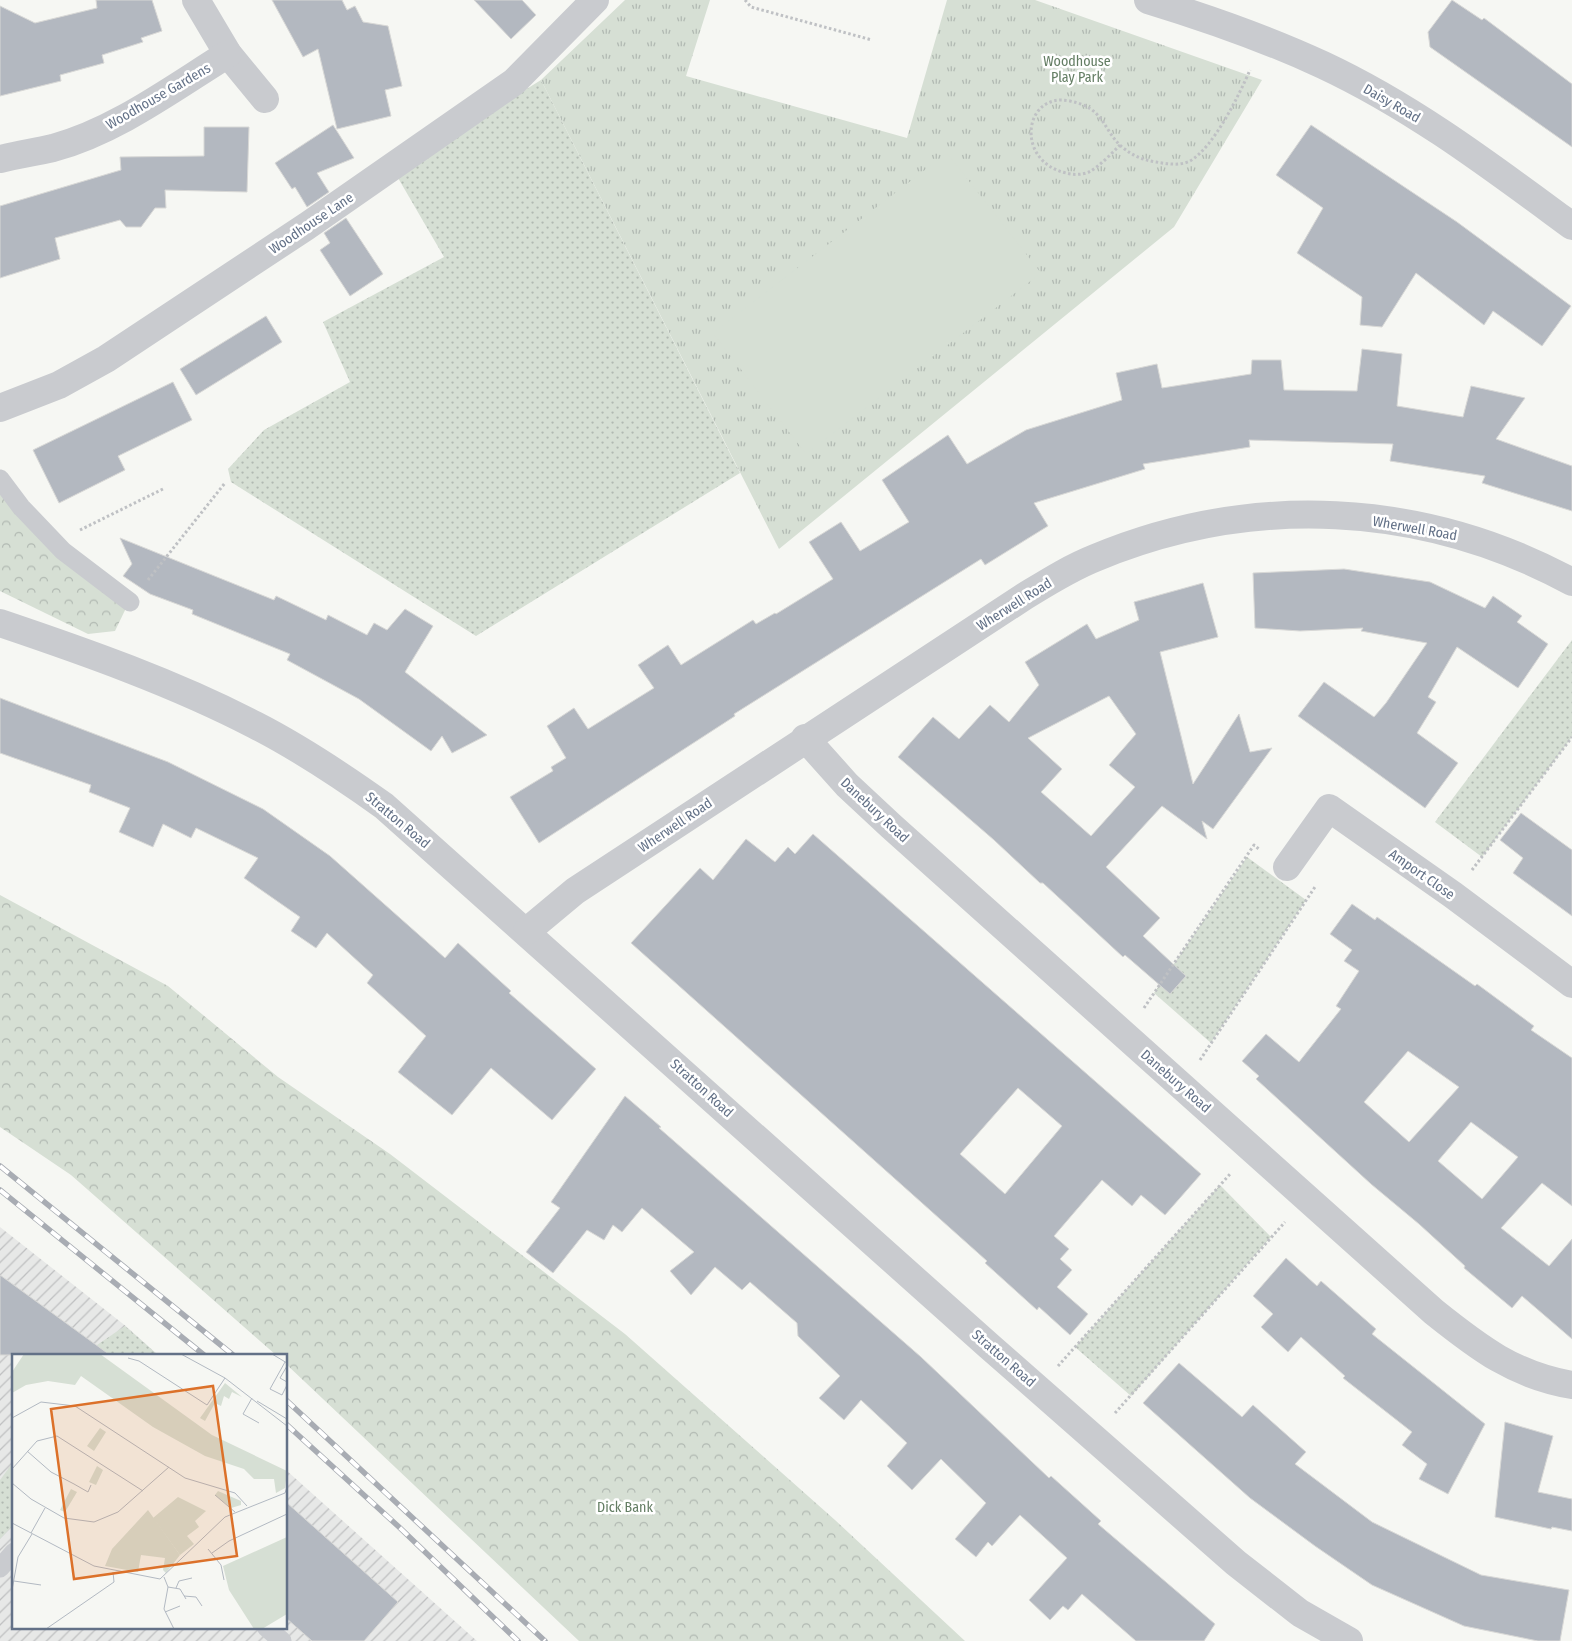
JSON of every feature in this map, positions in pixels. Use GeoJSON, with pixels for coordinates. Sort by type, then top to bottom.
{"type":"FeatureCollection","features":[{"type":"Feature","properties":{"kind":"street"},"geometry":{"type":"LineString","coordinates":[[196,0],[228,54],[265,99]]}},
{"type":"Feature","properties":{"kind":"street","name":"Woodhouse Lane"},"geometry":{"type":"LineString","coordinates":[[0,408],[59,385],[106,359],[307,226],[514,82],[595,0]]}},
{"type":"Feature","properties":{"kind":"street"},"geometry":{"type":"LineString","coordinates":[[1148,0],[1193,7]]}},
{"type":"Feature","properties":{"kind":"street","name":"Daisy Road"},"geometry":{"type":"LineString","coordinates":[[1193,7],[1262,41],[1323,65],[1411,114],[1454,140],[1572,226]]}},
{"type":"Feature","properties":{"kind":"street","name":"Woodhouse Gardens"},"geometry":{"type":"LineString","coordinates":[[0,159],[54,148],[97,131],[137,110],[228,54]]}},
{"type":"Feature","properties":{"kind":"street","name":"Wherwell Road"},"geometry":{"type":"LineString","coordinates":[[527,931],[575,890],[1025,596],[1070,570],[1143,540],[1216,522],[1255,516],[1310,514],[1401,523],[1450,533],[1498,547],[1544,567],[1572,582]]}},
{"type":"Feature","properties":{"kind":"street","name":"Stratton Road"},"geometry":{"type":"LineString","coordinates":[[0,623],[57,642],[208,701],[301,750],[384,806],[527,931],[1093,1438],[1267,1589],[1300,1613],[1349,1641]]}},
{"type":"Feature","properties":{"kind":"street","name":"Danebury Road"},"geometry":{"type":"LineString","coordinates":[[805,738],[861,799],[1434,1312],[1478,1348],[1519,1370],[1544,1379],[1572,1385]]}},
{"type":"Feature","properties":{"kind":"street","name":"Amport Close"},"geometry":{"type":"LineString","coordinates":[[1286,867],[1329,808],[1452,895],[1572,984]]}},
{"type":"Feature","properties":{"kind":"lane"},"geometry":{"type":"LineString","coordinates":[[0,479],[21,507],[55,543],[130,602]]}},
{"type":"Feature","properties":{"kind":"lane"},"geometry":{"type":"LineString","coordinates":[[0,1568],[12,1554]]}},
{"type":"Feature","properties":{"kind":"lane"},"geometry":{"type":"LineString","coordinates":[[267,1628],[282,1641]]}},
{"type":"Feature","properties":{"kind":"path"},"geometry":{"type":"LineString","coordinates":[[745,0],[751,7],[872,40]]}},
{"type":"Feature","properties":{"kind":"path"},"geometry":{"type":"LineString","coordinates":[[1120,145],[1088,172],[1070,174],[1058,171],[1048,165],[1034,150],[1031,135],[1035,116],[1044,105],[1052,101],[1059,99],[1079,103],[1096,113],[1120,145],[1133,155],[1153,162],[1176,164],[1190,161],[1212,138],[1236,103],[1262,41]]}},
{"type":"Feature","properties":{"kind":"path"},"geometry":{"type":"LineString","coordinates":[[130,602],[225,483]]}},
{"type":"Feature","properties":{"kind":"path"},"geometry":{"type":"LineString","coordinates":[[55,543],[165,488]]}},
{"type":"Feature","properties":{"kind":"path"},"geometry":{"type":"LineString","coordinates":[[1452,895],[1572,737]]}},
{"type":"Feature","properties":{"kind":"path"},"geometry":{"type":"LineString","coordinates":[[1125,1035],[1254,846],[1315,887],[1183,1086]]}},
{"type":"Feature","properties":{"kind":"path"},"geometry":{"type":"LineString","coordinates":[[1038,1388],[1253,1149]]}},
{"type":"Feature","properties":{"kind":"path"},"geometry":{"type":"LineString","coordinates":[[1093,1438],[1307,1197]]}},
{"type":"Feature","properties":{"kind":"shaded area"},"geometry":{"type":"Polygon","coordinates":[[[0,1227],[127,1327],[157,1354],[12,1354],[12,1628],[288,1628],[288,1472],[477,1641],[0,1641],[0,1227]]]}},
{"type":"Feature","properties":{"kind":"green space","name":"Woodhouse Play Park"},"geometry":{"type":"Polygon","coordinates":[[[625,0],[710,0],[686,76],[907,138],[947,0],[1035,0],[1262,80],[1174,227],[779,549],[541,80],[625,0]]]}},
{"type":"Feature","properties":{"kind":"green space"},"geometry":{"type":"Polygon","coordinates":[[[541,80],[740,473],[476,636],[231,482],[228,469],[264,430],[350,382],[323,322],[444,257],[394,171],[541,80]]]}},
{"type":"Feature","properties":{"kind":"green space"},"geometry":{"type":"Polygon","coordinates":[[[947,153],[1041,273],[806,454],[713,333],[947,153]]]}},
{"type":"Feature","properties":{"kind":"green space"},"geometry":{"type":"Polygon","coordinates":[[[0,479],[127,606],[115,631],[88,634],[0,591],[0,479]]]}},
{"type":"Feature","properties":{"kind":"green space"},"geometry":{"type":"Polygon","coordinates":[[[1572,640],[1572,737],[1482,857],[1435,822],[1572,640]]]}},
{"type":"Feature","properties":{"kind":"green space"},"geometry":{"type":"Polygon","coordinates":[[[1247,857],[1306,900],[1211,1043],[1154,993],[1247,857]]]}},
{"type":"Feature","properties":{"kind":"green space","name":"Dick Bank"},"geometry":{"type":"Polygon","coordinates":[[[0,895],[168,986],[278,1077],[390,1154],[625,1334],[835,1520],[965,1641],[579,1641],[288,1366],[288,1354],[275,1354],[71,1175],[0,1127],[0,895]]]}},
{"type":"Feature","properties":{"kind":"green space"},"geometry":{"type":"Polygon","coordinates":[[[1220,1185],[1271,1237],[1131,1396],[1075,1347],[1220,1185]]]}},
{"type":"Feature","properties":{"kind":"green space"},"geometry":{"type":"Polygon","coordinates":[[[125,1326],[157,1354],[92,1354],[97,1345],[125,1326]]]}},
{"type":"Feature","properties":{"kind":"green space"},"geometry":{"type":"Polygon","coordinates":[[[12,1464],[12,1526],[0,1539],[0,1480],[12,1464]]]}},
{"type":"Feature","properties":{"kind":"building"},"geometry":{"type":"Polygon","coordinates":[[[96,0],[152,0],[162,31],[141,38],[143,42],[102,55],[104,63],[60,75],[61,81],[0,96],[0,6],[35,23],[97,8],[96,0]]]}},
{"type":"Feature","properties":{"kind":"building"},"geometry":{"type":"Polygon","coordinates":[[[272,0],[342,0],[347,10],[355,6],[363,22],[388,26],[402,86],[385,90],[391,116],[337,129],[318,49],[303,57],[272,0]]]}},
{"type":"Feature","properties":{"kind":"building"},"geometry":{"type":"Polygon","coordinates":[[[474,0],[522,0],[536,15],[511,39],[474,0]]]}},
{"type":"Feature","properties":{"kind":"building"},"geometry":{"type":"Polygon","coordinates":[[[1452,0],[1482,20],[1484,18],[1572,84],[1572,147],[1430,47],[1428,32],[1452,0]]]}},
{"type":"Feature","properties":{"kind":"building"},"geometry":{"type":"Polygon","coordinates":[[[333,125],[354,158],[317,173],[329,192],[307,207],[295,187],[292,189],[275,163],[333,125]]]}},
{"type":"Feature","properties":{"kind":"building"},"geometry":{"type":"Polygon","coordinates":[[[1311,125],[1457,222],[1571,306],[1542,346],[1493,311],[1484,325],[1416,273],[1382,327],[1360,325],[1362,297],[1297,253],[1323,208],[1276,175],[1311,125]]]}},
{"type":"Feature","properties":{"kind":"building"},"geometry":{"type":"Polygon","coordinates":[[[204,127],[249,127],[247,192],[165,190],[166,208],[155,208],[141,227],[126,227],[120,220],[55,238],[60,259],[0,278],[0,206],[121,170],[120,157],[204,156],[204,127]]]}},
{"type":"Feature","properties":{"kind":"building"},"geometry":{"type":"Polygon","coordinates":[[[346,218],[383,274],[350,296],[320,250],[330,243],[324,233],[346,218]]]}},
{"type":"Feature","properties":{"kind":"building"},"geometry":{"type":"Polygon","coordinates":[[[266,316],[282,342],[196,395],[180,369],[266,316]]]}},
{"type":"Feature","properties":{"kind":"building"},"geometry":{"type":"Polygon","coordinates":[[[1362,349],[1402,354],[1397,406],[1463,417],[1471,386],[1525,398],[1496,439],[1572,466],[1572,511],[1482,483],[1485,476],[1390,461],[1393,444],[1249,440],[1250,447],[1143,464],[1145,469],[1034,503],[1048,526],[985,565],[981,559],[734,714],[735,716],[539,843],[510,797],[553,771],[551,767],[566,758],[547,726],[574,708],[588,729],[654,688],[638,665],[668,645],[681,665],[753,620],[756,624],[776,614],[833,579],[809,542],[841,522],[860,551],[909,522],[882,480],[948,435],[967,464],[1026,430],[1122,400],[1116,373],[1157,364],[1162,388],[1251,374],[1252,360],[1281,360],[1284,390],[1357,391],[1362,349]]]}},
{"type":"Feature","properties":{"kind":"building"},"geometry":{"type":"Polygon","coordinates":[[[173,382],[192,420],[118,456],[125,470],[59,503],[33,450],[173,382]]]}},
{"type":"Feature","properties":{"kind":"building"},"geometry":{"type":"Polygon","coordinates":[[[120,538],[274,600],[276,596],[326,620],[328,615],[367,635],[374,623],[387,630],[405,609],[433,626],[405,672],[487,735],[452,753],[442,736],[431,751],[359,699],[287,660],[290,654],[192,614],[193,610],[150,594],[123,576],[132,564],[120,538]]]}},
{"type":"Feature","properties":{"kind":"building"},"geometry":{"type":"Polygon","coordinates":[[[1344,569],[1430,582],[1485,608],[1493,596],[1522,616],[1517,622],[1548,644],[1518,688],[1457,647],[1428,697],[1436,702],[1417,733],[1458,763],[1425,808],[1298,716],[1324,682],[1374,717],[1386,703],[1427,643],[1361,631],[1363,628],[1300,631],[1255,628],[1253,573],[1344,569]]]}},
{"type":"Feature","properties":{"kind":"building"},"geometry":{"type":"Polygon","coordinates":[[[1203,583],[1218,637],[1160,652],[1193,784],[1239,714],[1250,752],[1272,748],[1213,829],[1202,821],[1207,839],[1162,806],[1106,867],[1160,918],[1143,936],[1186,976],[1170,994],[1125,955],[1123,957],[1043,883],[1040,883],[994,840],[898,757],[933,717],[959,739],[990,705],[1009,722],[1039,685],[1025,662],[1087,624],[1096,639],[1139,620],[1134,602],[1203,583]],[[1109,696],[1028,738],[1062,769],[1041,792],[1091,836],[1135,787],[1109,765],[1136,734],[1109,696]]]}},
{"type":"Feature","properties":{"kind":"building"},"geometry":{"type":"Polygon","coordinates":[[[0,698],[168,762],[263,809],[330,856],[445,958],[458,943],[511,991],[509,993],[596,1069],[552,1120],[491,1068],[452,1115],[398,1072],[426,1036],[367,983],[373,975],[327,933],[316,948],[291,931],[300,917],[244,878],[258,858],[196,828],[191,838],[163,824],[153,847],[119,832],[130,808],[89,792],[91,785],[0,753],[0,698]]]}},
{"type":"Feature","properties":{"kind":"building"},"geometry":{"type":"Polygon","coordinates":[[[1521,813],[1572,850],[1572,916],[1513,873],[1523,858],[1500,840],[1521,813]]]}},
{"type":"Feature","properties":{"kind":"building"},"geometry":{"type":"Polygon","coordinates":[[[813,834],[1201,1174],[1165,1215],[1141,1195],[1132,1206],[1102,1180],[1054,1236],[1069,1249],[1060,1259],[1072,1270],[1057,1287],[1088,1314],[1070,1335],[1039,1307],[1037,1310],[985,1263],[987,1261],[631,943],[700,868],[713,880],[746,839],[775,862],[788,847],[795,854],[813,834]],[[1018,1088],[960,1154],[1005,1194],[1062,1126],[1018,1088]]]}},
{"type":"Feature","properties":{"kind":"building"},"geometry":{"type":"Polygon","coordinates":[[[1352,904],[1375,920],[1377,917],[1475,986],[1477,984],[1534,1026],[1531,1030],[1572,1058],[1572,1206],[1542,1183],[1501,1228],[1549,1266],[1572,1239],[1572,1339],[1522,1296],[1512,1308],[1464,1268],[1465,1266],[1419,1224],[1371,1184],[1256,1079],[1259,1076],[1242,1061],[1266,1034],[1299,1062],[1341,1009],[1336,1006],[1359,971],[1344,961],[1352,950],[1330,934],[1352,904]],[[1408,1051],[1364,1102],[1409,1142],[1459,1087],[1408,1051]],[[1471,1122],[1438,1161],[1482,1199],[1518,1157],[1471,1122]]]}},
{"type":"Feature","properties":{"kind":"building"},"geometry":{"type":"Polygon","coordinates":[[[625,1096],[661,1127],[659,1128],[921,1357],[1049,1478],[1051,1476],[1101,1521],[1098,1524],[1215,1624],[1204,1641],[1136,1641],[1082,1594],[1068,1610],[1063,1606],[1050,1620],[1029,1600],[1067,1558],[1020,1515],[992,1546],[988,1542],[976,1557],[955,1539],[986,1503],[941,1459],[912,1490],[887,1466],[907,1443],[861,1400],[844,1420],[819,1398],[840,1376],[798,1336],[797,1323],[750,1282],[742,1290],[715,1267],[691,1295],[670,1271],[694,1252],[642,1208],[622,1232],[613,1225],[604,1240],[587,1230],[553,1273],[526,1252],[560,1208],[551,1202],[625,1096]]]}},
{"type":"Feature","properties":{"kind":"building"},"geometry":{"type":"Polygon","coordinates":[[[1286,1258],[1317,1286],[1321,1281],[1376,1329],[1372,1334],[1485,1424],[1448,1494],[1419,1479],[1427,1464],[1402,1445],[1412,1432],[1343,1378],[1345,1376],[1301,1337],[1288,1352],[1261,1327],[1273,1314],[1253,1296],[1286,1258]]]}},
{"type":"Feature","properties":{"kind":"building"},"geometry":{"type":"Polygon","coordinates":[[[0,1275],[109,1354],[12,1354],[0,1355],[0,1275]]]}},
{"type":"Feature","properties":{"kind":"building"},"geometry":{"type":"Polygon","coordinates":[[[1179,1363],[1242,1417],[1253,1405],[1306,1452],[1295,1464],[1372,1522],[1481,1575],[1569,1590],[1560,1641],[1538,1641],[1464,1626],[1372,1585],[1315,1546],[1250,1498],[1143,1403],[1179,1363]]]}},
{"type":"Feature","properties":{"kind":"building"},"geometry":{"type":"Polygon","coordinates":[[[1505,1422],[1553,1436],[1538,1492],[1572,1499],[1572,1531],[1552,1527],[1551,1529],[1495,1517],[1505,1422]]]}},
{"type":"Feature","properties":{"kind":"building"},"geometry":{"type":"Polygon","coordinates":[[[288,1504],[398,1602],[364,1641],[312,1641],[288,1620],[288,1504]]]}},
{"type":"Feature","properties":{"kind":"railway"},"geometry":{"type":"LineString","coordinates":[[0,1166],[232,1354]]}},
{"type":"Feature","properties":{"kind":"railway"},"geometry":{"type":"LineString","coordinates":[[0,1190],[203,1354]]}},
{"type":"Feature","properties":{"kind":"railway"},"geometry":{"type":"LineString","coordinates":[[288,1402],[545,1641]]}},
{"type":"Feature","properties":{"kind":"railway"},"geometry":{"type":"LineString","coordinates":[[288,1426],[399,1527],[518,1641]]}}]}
